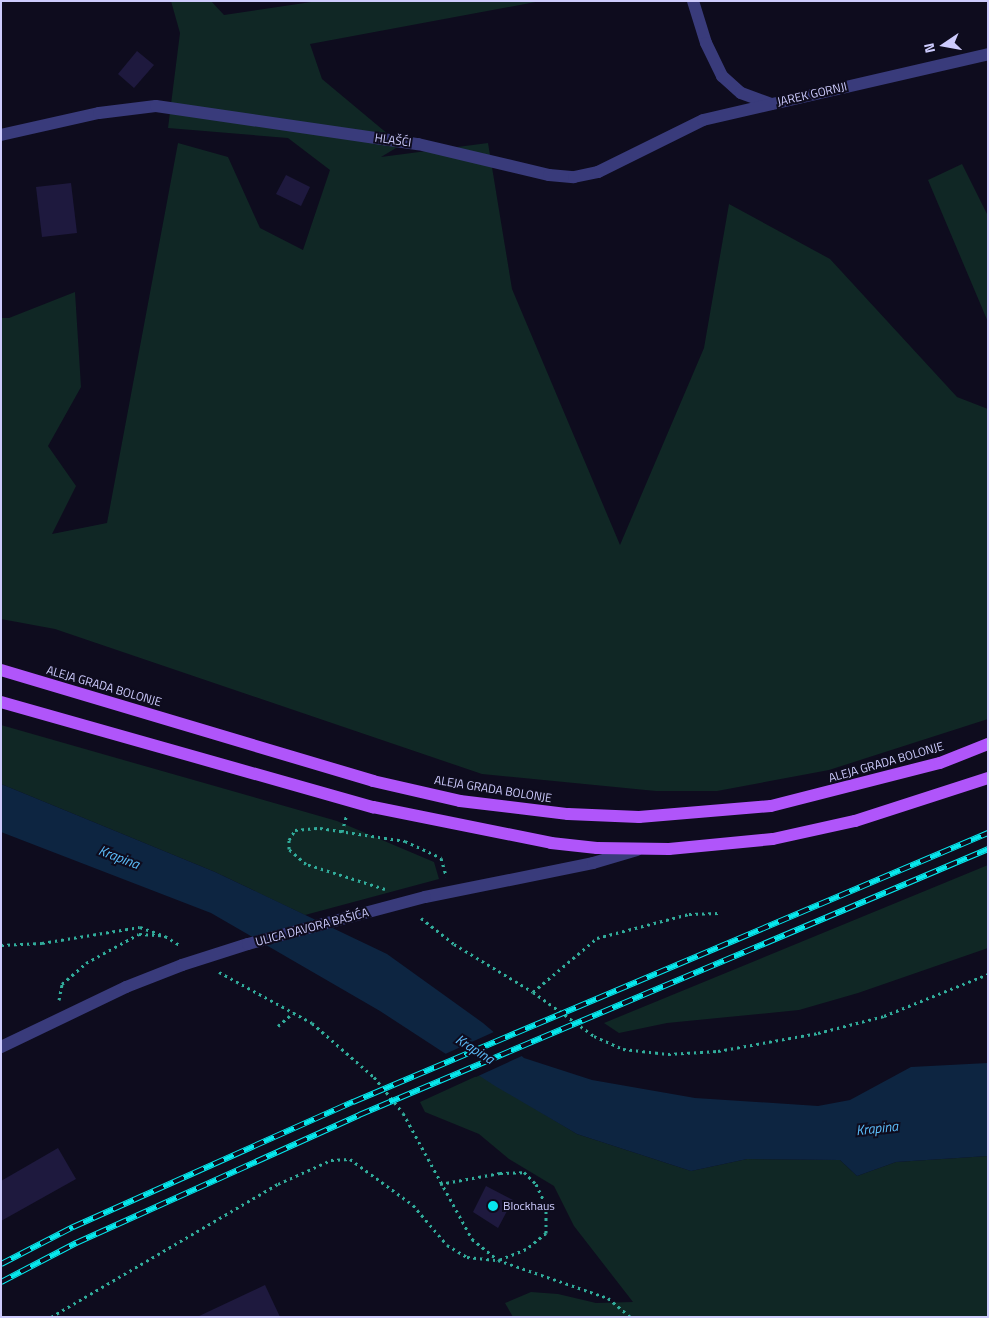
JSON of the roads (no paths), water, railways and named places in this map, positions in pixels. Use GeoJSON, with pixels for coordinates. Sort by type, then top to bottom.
{"type":"FeatureCollection","features":[{"type":"Feature","properties":{"kind":"main road","name":"ALEJA GRADA BOLONJE"},"geometry":{"type":"LineString","coordinates":[[1,670],[373,781],[460,800],[568,814],[639,817],[771,806],[940,763],[988,744]]}},
{"type":"Feature","properties":{"kind":"main road"},"geometry":{"type":"LineString","coordinates":[[1,702],[253,776],[373,807],[551,843],[637,850],[710,847],[773,839],[855,821],[988,778]]}},
{"type":"Feature","properties":{"kind":"street","name":"JAREK GORNJI"},"geometry":{"type":"LineString","coordinates":[[693,1],[706,43],[722,76],[741,93],[771,104],[988,54]]}},
{"type":"Feature","properties":{"kind":"street","name":"HLAŠĆI"},"geometry":{"type":"LineString","coordinates":[[1,135],[99,113],[156,106],[418,144],[549,175],[574,177],[598,172],[703,120],[771,104]]}},
{"type":"Feature","properties":{"kind":"street","name":"ULICA DAVORA BAŠIĆA"},"geometry":{"type":"LineString","coordinates":[[1,1047],[126,987],[182,965],[248,944],[449,891],[593,863],[637,850]]}},
{"type":"Feature","properties":{"kind":"water","name":"Krapina"},"geometry":{"type":"Polygon","coordinates":[[[1,784],[215,872],[387,954],[483,1023],[524,1058],[592,1080],[695,1098],[818,1106],[850,1100],[911,1067],[988,1063],[988,1156],[896,1162],[857,1176],[840,1160],[747,1159],[691,1171],[577,1134],[495,1086],[380,1011],[211,913],[1,832],[1,784]]]}},
{"type":"Feature","properties":{"kind":"railway"},"geometry":{"type":"LineString","coordinates":[[1,1264],[73,1227],[353,1102],[988,833]]}},
{"type":"Feature","properties":{"kind":"railway"},"geometry":{"type":"LineString","coordinates":[[1,1282],[76,1243],[359,1115],[988,849]]}},
{"type":"Feature","properties":{"kind":"place","name":"Blockhaus"},"geometry":{"type":"Point","coordinates":[493,1206]}}]}
